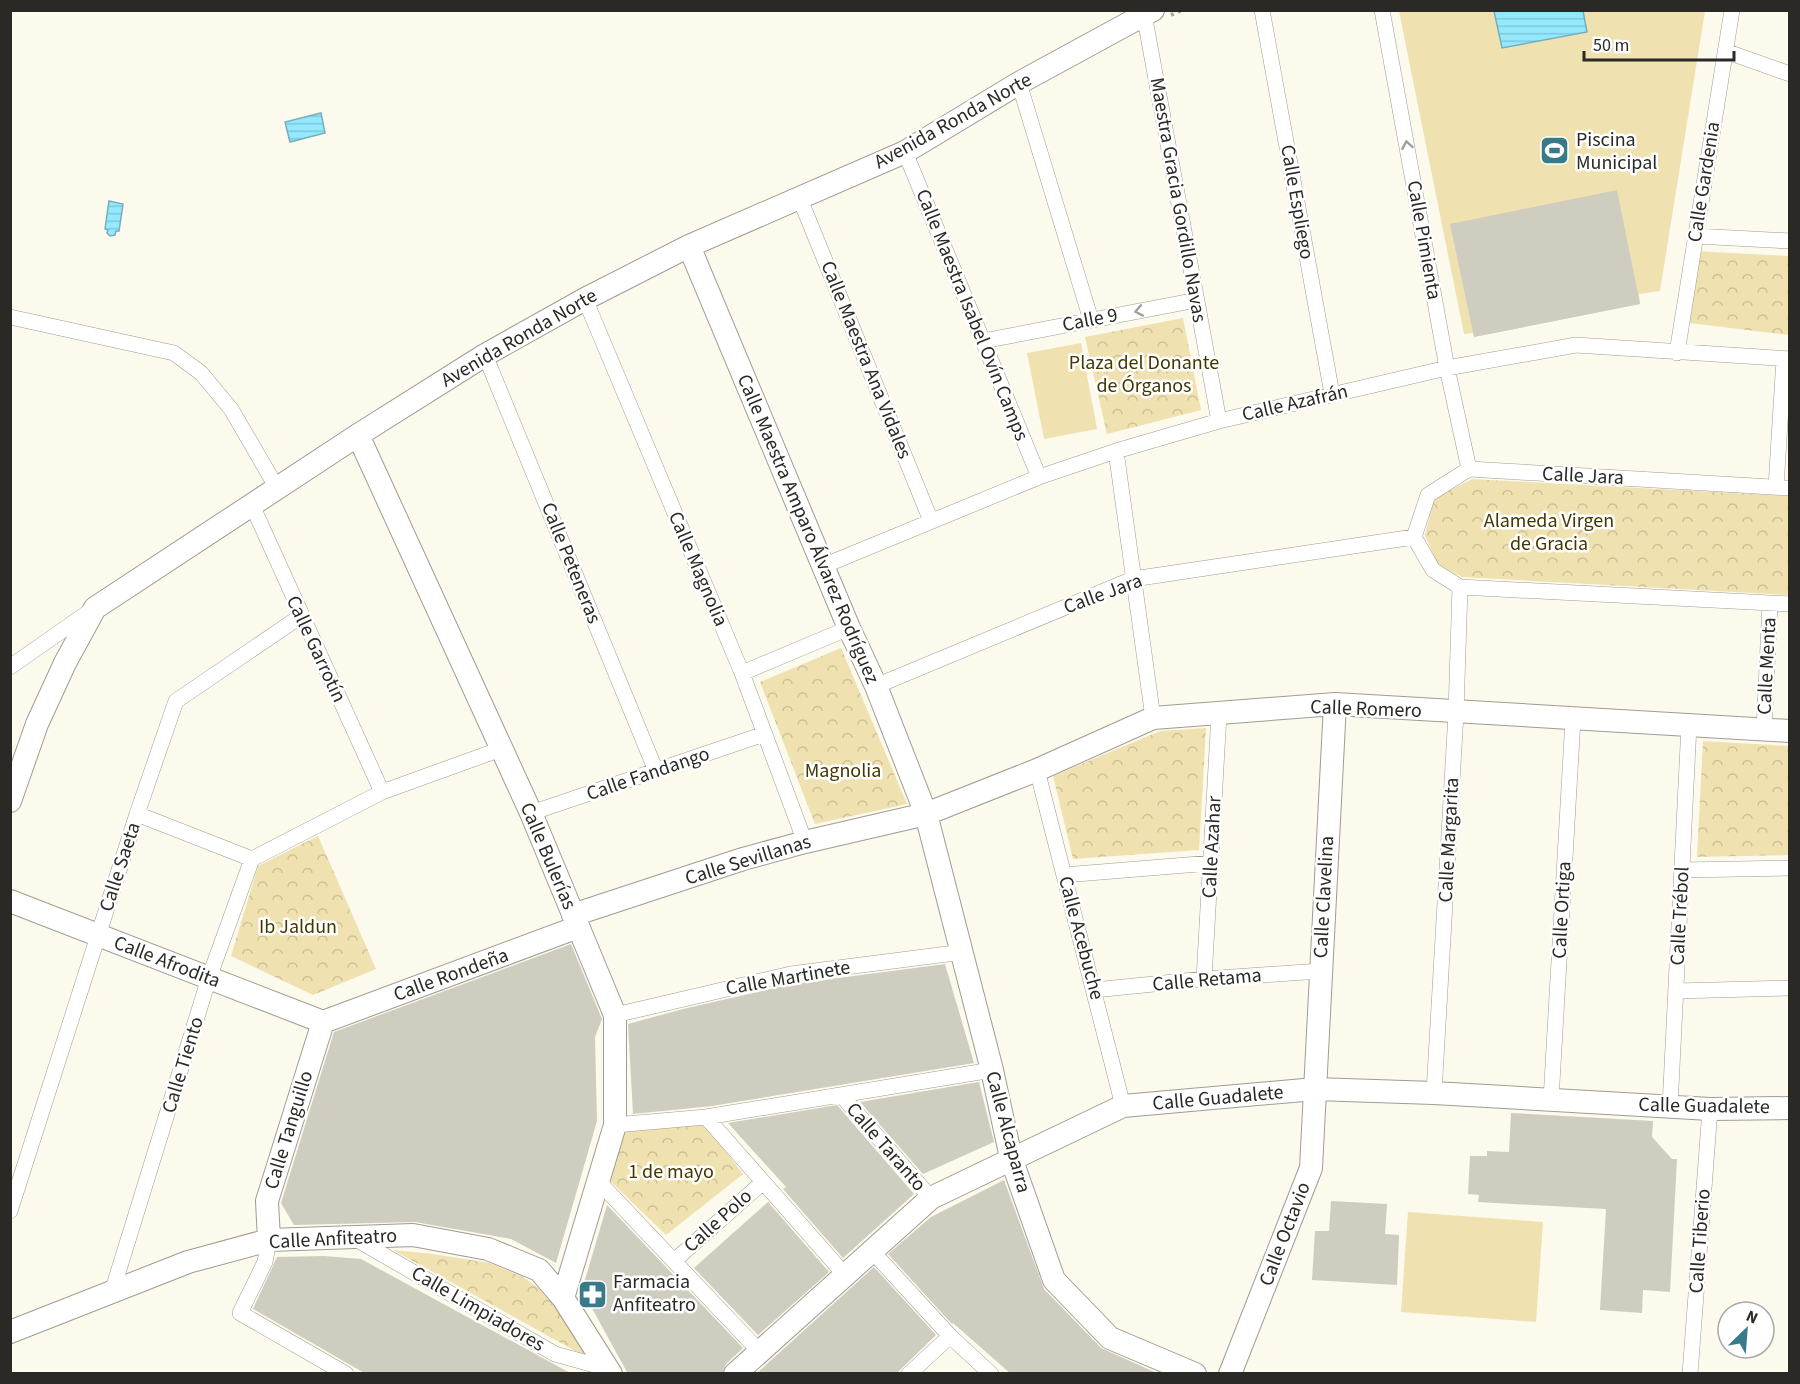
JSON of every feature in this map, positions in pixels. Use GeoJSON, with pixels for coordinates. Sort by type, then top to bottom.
{"type":"FeatureCollection","features":[{"type":"Feature","properties":{"kind":"street","name":"Calle Espliego"},"geometry":{"type":"LineString","coordinates":[[1262,10],[1332,394]]}},
{"type":"Feature","properties":{"kind":"street","name":"Calle Pimienta"},"geometry":{"type":"LineString","coordinates":[[1382,10],[1447,368],[1469,470]]}},
{"type":"Feature","properties":{"kind":"street","name":"Calle Gardenia"},"geometry":{"type":"LineString","coordinates":[[1677,353],[1732,10]]}},
{"type":"Feature","properties":{"kind":"street","name":"Avenida Ronda Norte"},"geometry":{"type":"LineString","coordinates":[[10,801],[37,724],[64,663],[95,608],[358,435],[485,356],[585,299],[689,246],[904,152],[1019,83],[1148,16]]}},
{"type":"Feature","properties":{"kind":"street","name":"Maestra Gracia Gordillo Navas"},"geometry":{"type":"LineString","coordinates":[[1148,16],[1219,421]]}},
{"type":"Feature","properties":{"kind":"street"},"geometry":{"type":"LineString","coordinates":[[1725,51],[1790,74]]}},
{"type":"Feature","properties":{"kind":"street"},"geometry":{"type":"LineString","coordinates":[[1019,83],[1091,320]]}},
{"type":"Feature","properties":{"kind":"street","name":"Calle Maestra Isabel Ovín Camps"},"geometry":{"type":"LineString","coordinates":[[904,152],[1039,477]]}},
{"type":"Feature","properties":{"kind":"street","name":"Calle Maestra Ana Vidales"},"geometry":{"type":"LineString","coordinates":[[800,199],[931,521]]}},
{"type":"Feature","properties":{"kind":"street"},"geometry":{"type":"LineString","coordinates":[[1695,236],[1790,240]]}},
{"type":"Feature","properties":{"kind":"street","name":"Calle Maestra Amparo Álvarez Rodríguez"},"geometry":{"type":"LineString","coordinates":[[689,246],[849,628],[876,686],[926,813]]}},
{"type":"Feature","properties":{"kind":"street","name":"Calle Magnolia"},"geometry":{"type":"LineString","coordinates":[[585,299],[741,673],[805,842]]}},
{"type":"Feature","properties":{"kind":"street","name":"Calle 9"},"geometry":{"type":"LineString","coordinates":[[983,341],[1197,300]]}},
{"type":"Feature","properties":{"kind":"street"},"geometry":{"type":"LineString","coordinates":[[10,317],[174,353],[201,372],[231,409],[277,488]]}},
{"type":"Feature","properties":{"kind":"street","name":"Calle Azafrán"},"geometry":{"type":"LineString","coordinates":[[823,566],[1039,477],[1116,451],[1219,421],[1447,368],[1576,345],[1787,359]]}},
{"type":"Feature","properties":{"kind":"street","name":"Calle Peteneras"},"geometry":{"type":"LineString","coordinates":[[485,356],[656,771]]}},
{"type":"Feature","properties":{"kind":"street"},"geometry":{"type":"LineString","coordinates":[[1783,488],[1787,359]]}},
{"type":"Feature","properties":{"kind":"street","name":"Calle Bulerías"},"geometry":{"type":"LineString","coordinates":[[358,435],[531,813],[615,1015],[615,1125],[563,1298]]}},
{"type":"Feature","properties":{"kind":"street"},"geometry":{"type":"LineString","coordinates":[[1116,451],[1153,718]]}},
{"type":"Feature","properties":{"kind":"street"},"geometry":{"type":"LineString","coordinates":[[1469,470],[1428,495],[1414,537],[1432,570],[1460,587],[1790,604]]}},
{"type":"Feature","properties":{"kind":"street","name":"Calle Jara"},"geometry":{"type":"LineString","coordinates":[[1469,470],[1783,488]]}},
{"type":"Feature","properties":{"kind":"street","name":"Calle Garrotín"},"geometry":{"type":"LineString","coordinates":[[252,505],[382,792]]}},
{"type":"Feature","properties":{"kind":"street","name":"Calle Jara"},"geometry":{"type":"LineString","coordinates":[[876,686],[1132,579],[1414,537]]}},
{"type":"Feature","properties":{"kind":"street","name":"Calle Margarita"},"geometry":{"type":"LineString","coordinates":[[1434,1093],[1456,713],[1460,587]]}},
{"type":"Feature","properties":{"kind":"street","name":"Calle Menta"},"geometry":{"type":"LineString","coordinates":[[1764,730],[1770,603]]}},
{"type":"Feature","properties":{"kind":"street"},"geometry":{"type":"LineString","coordinates":[[10,667],[95,608]]}},
{"type":"Feature","properties":{"kind":"street","name":"Calle Saeta"},"geometry":{"type":"LineString","coordinates":[[10,1211],[137,814],[176,701],[301,616]]}},
{"type":"Feature","properties":{"kind":"street"},"geometry":{"type":"LineString","coordinates":[[741,673],[849,628]]}},
{"type":"Feature","properties":{"kind":"street","name":"Calle Romero"},"geometry":{"type":"LineString","coordinates":[[926,813],[1037,770],[1153,718],[1335,704],[1456,713],[1790,731]]}},
{"type":"Feature","properties":{"kind":"street","name":"Calle Clavelina"},"geometry":{"type":"LineString","coordinates":[[1315,1089],[1335,704]]}},
{"type":"Feature","properties":{"kind":"street","name":"Calle Azahar"},"geometry":{"type":"LineString","coordinates":[[1204,979],[1219,714]]}},
{"type":"Feature","properties":{"kind":"street","name":"Calle Ortiga"},"geometry":{"type":"LineString","coordinates":[[1551,1100],[1573,719]]}},
{"type":"Feature","properties":{"kind":"street","name":"Calle Trébol"},"geometry":{"type":"LineString","coordinates":[[1670,1107],[1689,725]]}},
{"type":"Feature","properties":{"kind":"street","name":"Calle Fandango"},"geometry":{"type":"LineString","coordinates":[[531,813],[764,734]]}},
{"type":"Feature","properties":{"kind":"street"},"geometry":{"type":"LineString","coordinates":[[137,814],[252,859],[382,792],[501,749]]}},
{"type":"Feature","properties":{"kind":"street","name":"Calle Acebuche"},"geometry":{"type":"LineString","coordinates":[[1037,770],[1123,1106]]}},
{"type":"Feature","properties":{"kind":"street","name":"Calle Sevillanas"},"geometry":{"type":"LineString","coordinates":[[576,921],[743,860],[805,842],[926,813]]}},
{"type":"Feature","properties":{"kind":"street","name":"Calle Alcaparra"},"geometry":{"type":"LineString","coordinates":[[926,813],[963,952],[1011,1158],[1054,1280],[1110,1338],[1195,1374]]}},
{"type":"Feature","properties":{"kind":"street","name":"Calle Tiento"},"geometry":{"type":"LineString","coordinates":[[112,1292],[209,978],[252,859]]}},
{"type":"Feature","properties":{"kind":"street"},"geometry":{"type":"LineString","coordinates":[[1064,875],[1211,863]]}},
{"type":"Feature","properties":{"kind":"street"},"geometry":{"type":"LineString","coordinates":[[1682,870],[1790,868]]}},
{"type":"Feature","properties":{"kind":"street","name":"Calle Afrodita"},"geometry":{"type":"LineString","coordinates":[[10,901],[323,1022]]}},
{"type":"Feature","properties":{"kind":"street","name":"Calle Rondeña"},"geometry":{"type":"LineString","coordinates":[[323,1022],[576,921]]}},
{"type":"Feature","properties":{"kind":"street","name":"Calle Martinete"},"geometry":{"type":"LineString","coordinates":[[615,1015],[791,974],[963,952]]}},
{"type":"Feature","properties":{"kind":"street","name":"Calle Retama"},"geometry":{"type":"LineString","coordinates":[[1094,990],[1320,971]]}},
{"type":"Feature","properties":{"kind":"street"},"geometry":{"type":"LineString","coordinates":[[1676,991],[1790,988]]}},
{"type":"Feature","properties":{"kind":"street","name":"Calle Tanguillo"},"geometry":{"type":"LineString","coordinates":[[269,1240],[267,1201],[323,1022]]}},
{"type":"Feature","properties":{"kind":"street"},"geometry":{"type":"LineString","coordinates":[[615,1125],[706,1117],[992,1070]]}},
{"type":"Feature","properties":{"kind":"street","name":"Calle Guadalete"},"geometry":{"type":"LineString","coordinates":[[735,1374],[931,1198],[1123,1106],[1315,1089],[1434,1093],[1710,1109],[1790,1108]]}},
{"type":"Feature","properties":{"kind":"street","name":"Calle Octavio"},"geometry":{"type":"LineString","coordinates":[[1230,1374],[1311,1168],[1315,1089]]}},
{"type":"Feature","properties":{"kind":"street","name":"Calle Taranto"},"geometry":{"type":"LineString","coordinates":[[841,1095],[931,1198]]}},
{"type":"Feature","properties":{"kind":"street","name":"Calle Tiberio"},"geometry":{"type":"LineString","coordinates":[[1690,1374],[1710,1109]]}},
{"type":"Feature","properties":{"kind":"street"},"geometry":{"type":"LineString","coordinates":[[706,1117],[845,1275]]}},
{"type":"Feature","properties":{"kind":"street"},"geometry":{"type":"LineString","coordinates":[[598,1182],[759,1351]]}},
{"type":"Feature","properties":{"kind":"street","name":"Calle Polo"},"geometry":{"type":"LineString","coordinates":[[674,1261],[763,1182]]}},
{"type":"Feature","properties":{"kind":"street","name":"Calle Anfiteatro"},"geometry":{"type":"LineString","coordinates":[[10,1332],[188,1262],[269,1240],[413,1235],[488,1249],[539,1270],[563,1298],[608,1372]]}},
{"type":"Feature","properties":{"kind":"street","name":"Calle Limpiadores"},"geometry":{"type":"LineString","coordinates":[[353,1237],[555,1354],[608,1372]]}},
{"type":"Feature","properties":{"kind":"street"},"geometry":{"type":"LineString","coordinates":[[269,1240],[265,1262],[240,1313],[346,1374]]}},
{"type":"Feature","properties":{"kind":"street"},"geometry":{"type":"LineString","coordinates":[[872,1251],[950,1336],[991,1374]]}},
{"type":"Feature","properties":{"kind":"street"},"geometry":{"type":"LineString","coordinates":[[909,1374],[950,1336]]}},
{"type":"Feature","properties":{"kind":"path"},"geometry":{"type":"LineString","coordinates":[[1148,16],[1182,10]]}},
{"type":"Feature","properties":{"kind":"green space","name":"Piscina Municipal"},"geometry":{"type":"Polygon","coordinates":[[[1399,11],[1705,11],[1660,291],[1639,294],[1640,304],[1474,337],[1473,333],[1464,334],[1399,11]]]}},
{"type":"Feature","properties":{"kind":"green space"},"geometry":{"type":"Polygon","coordinates":[[[1693,251],[1789,256],[1789,335],[1681,322],[1693,251]]]}},
{"type":"Feature","properties":{"kind":"green space","name":"Plaza del Donante de Órganos"},"geometry":{"type":"Polygon","coordinates":[[[1183,318],[1201,410],[1107,434],[1085,337],[1183,318]]]}},
{"type":"Feature","properties":{"kind":"green space"},"geometry":{"type":"Polygon","coordinates":[[[1081,343],[1097,429],[1044,439],[1027,353],[1081,343]]]}},
{"type":"Feature","properties":{"kind":"green space","name":"Alameda Virgen de Gracia"},"geometry":{"type":"Polygon","coordinates":[[[1472,479],[1789,496],[1789,595],[1462,577],[1437,564],[1425,535],[1434,499],[1472,479]]]}},
{"type":"Feature","properties":{"kind":"green space","name":"Magnolia"},"geometry":{"type":"Polygon","coordinates":[[[841,648],[907,804],[815,824],[760,682],[841,648]]]}},
{"type":"Feature","properties":{"kind":"green space"},"geometry":{"type":"Polygon","coordinates":[[[1206,728],[1199,850],[1073,859],[1053,776],[1160,731],[1206,728]]]}},
{"type":"Feature","properties":{"kind":"green space"},"geometry":{"type":"Polygon","coordinates":[[[1703,741],[1789,746],[1789,855],[1697,857],[1703,741]]]}},
{"type":"Feature","properties":{"kind":"green space","name":"Ib Jaldun"},"geometry":{"type":"Polygon","coordinates":[[[318,836],[376,969],[313,995],[231,956],[258,866],[318,836]]]}},
{"type":"Feature","properties":{"kind":"green space","name":"1 de mayo"},"geometry":{"type":"Polygon","coordinates":[[[703,1122],[743,1174],[666,1235],[604,1175],[614,1131],[703,1122]]]}},
{"type":"Feature","properties":{"kind":"green space"},"geometry":{"type":"Polygon","coordinates":[[[1408,1212],[1543,1222],[1536,1322],[1401,1312],[1408,1212]]]}},
{"type":"Feature","properties":{"kind":"green space"},"geometry":{"type":"Polygon","coordinates":[[[393,1250],[490,1263],[523,1277],[547,1294],[588,1358],[393,1250]]]}},
{"type":"Feature","properties":{"kind":"water"},"geometry":{"type":"Polygon","coordinates":[[[1494,11],[1583,11],[1587,32],[1502,48],[1494,11]]]}},
{"type":"Feature","properties":{"kind":"water"},"geometry":{"type":"Polygon","coordinates":[[[321,113],[325,133],[290,142],[285,122],[321,113]]]}},
{"type":"Feature","properties":{"kind":"water"},"geometry":{"type":"Polygon","coordinates":[[[109,201],[123,204],[119,231],[110,236],[107,233],[108,230],[105,229],[109,201]]]}},
{"type":"Feature","properties":{"kind":"building"},"geometry":{"type":"Polygon","coordinates":[[[1617,190],[1640,304],[1474,337],[1450,224],[1617,190]]]}},
{"type":"Feature","properties":{"kind":"building"},"geometry":{"type":"Polygon","coordinates":[[[571,944],[602,1019],[595,1037],[597,1121],[556,1263],[511,1239],[415,1222],[294,1225],[281,1203],[334,1032],[571,944]]]}},
{"type":"Feature","properties":{"kind":"building"},"geometry":{"type":"Polygon","coordinates":[[[945,964],[974,1063],[712,1106],[633,1114],[628,1024],[793,984],[945,964]]]}},
{"type":"Feature","properties":{"kind":"building"},"geometry":{"type":"Polygon","coordinates":[[[979,1082],[994,1142],[923,1174],[860,1102],[979,1082]]]}},
{"type":"Feature","properties":{"kind":"building"},"geometry":{"type":"Polygon","coordinates":[[[837,1105],[914,1194],[843,1258],[783,1189],[786,1187],[728,1123],[837,1105]]]}},
{"type":"Feature","properties":{"kind":"building"},"geometry":{"type":"Polygon","coordinates":[[[1511,1113],[1653,1121],[1652,1137],[1672,1159],[1677,1159],[1670,1292],[1643,1290],[1642,1313],[1600,1310],[1606,1209],[1478,1202],[1479,1195],[1468,1194],[1470,1156],[1487,1156],[1487,1151],[1509,1152],[1511,1113]]]}},
{"type":"Feature","properties":{"kind":"building"},"geometry":{"type":"Polygon","coordinates":[[[1004,1180],[1044,1289],[1101,1348],[1159,1374],[1011,1374],[952,1324],[888,1254],[931,1217],[1004,1180]]]}},
{"type":"Feature","properties":{"kind":"building"},"geometry":{"type":"Polygon","coordinates":[[[1331,1201],[1387,1204],[1385,1234],[1399,1235],[1397,1285],[1312,1280],[1315,1231],[1329,1231],[1331,1201]]]}},
{"type":"Feature","properties":{"kind":"building"},"geometry":{"type":"Polygon","coordinates":[[[768,1202],[829,1272],[758,1335],[694,1268],[768,1202]]]}},
{"type":"Feature","properties":{"kind":"building"},"geometry":{"type":"Polygon","coordinates":[[[607,1205],[743,1348],[726,1364],[722,1374],[628,1374],[582,1290],[607,1205]]]}},
{"type":"Feature","properties":{"kind":"building"},"geometry":{"type":"Polygon","coordinates":[[[324,1256],[361,1259],[572,1374],[366,1374],[253,1309],[277,1257],[324,1256]]]}},
{"type":"Feature","properties":{"kind":"building"},"geometry":{"type":"Polygon","coordinates":[[[874,1267],[936,1335],[896,1374],[756,1374],[874,1267]]]}},
{"type":"Feature","properties":{"kind":"place","name":"Piscina Municipal"},"geometry":{"type":"Point","coordinates":[1555,151]}},
{"type":"Feature","properties":{"kind":"place","name":"Farmacia Anfiteatro"},"geometry":{"type":"Point","coordinates":[592,1294]}}]}
